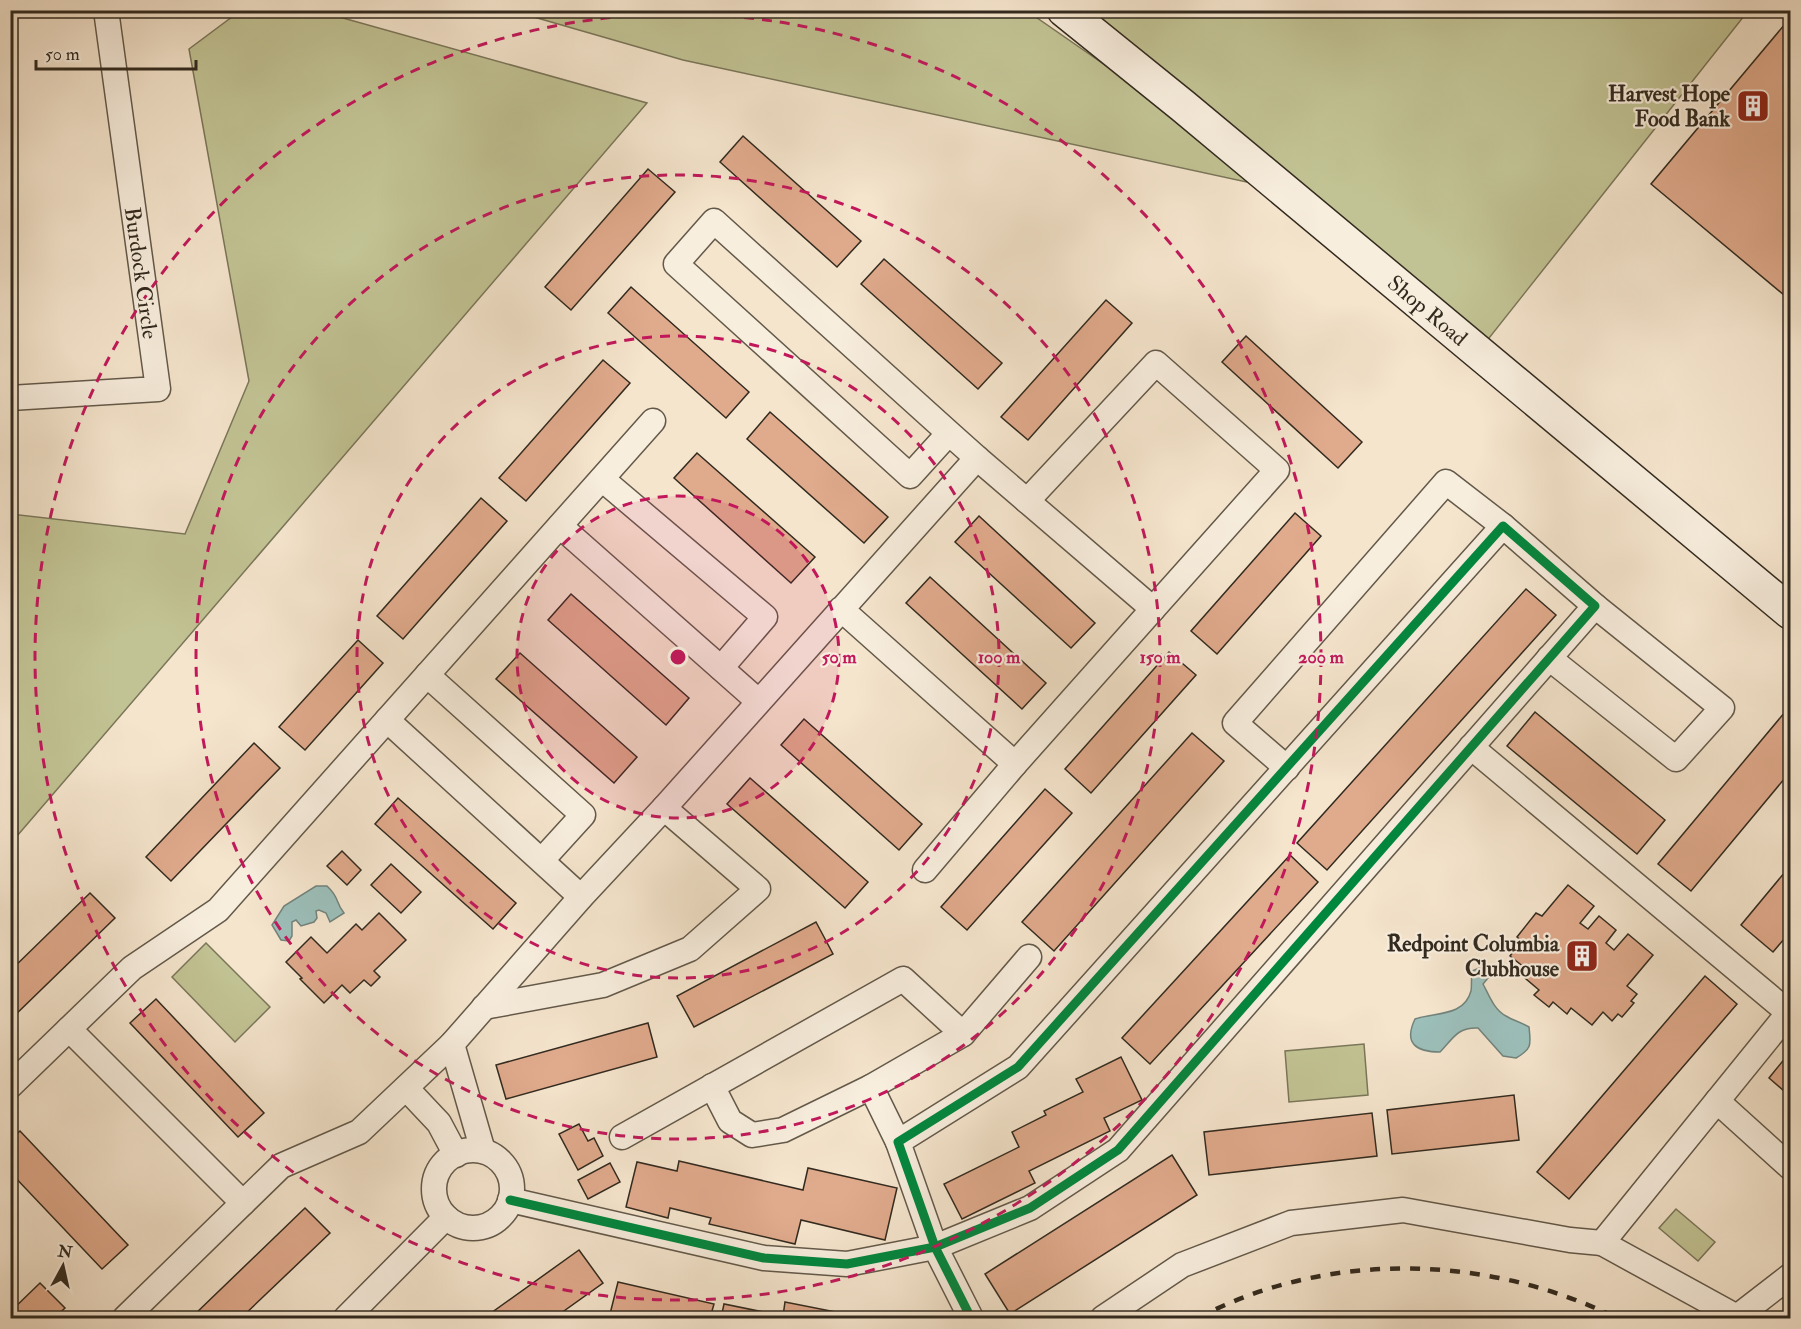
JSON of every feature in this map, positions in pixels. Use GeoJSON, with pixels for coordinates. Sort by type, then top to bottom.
{"type":"FeatureCollection","features":[{"type":"Feature","properties":{"kind":"street","name":"Burdock Circle"},"geometry":{"type":"LineString","coordinates":[[10,398],[158,389],[106,10]]}},
{"type":"Feature","properties":{"kind":"street","name":"Shop Road"},"geometry":{"type":"LineString","coordinates":[[1064,10],[1183,106],[1791,612]]}},
{"type":"Feature","properties":{"kind":"street"},"geometry":{"type":"LineString","coordinates":[[949,433],[910,476],[676,264],[714,221],[977,458],[1153,609]]}},
{"type":"Feature","properties":{"kind":"street"},"geometry":{"type":"LineString","coordinates":[[925,870],[1015,764],[1277,470],[1156,363],[1027,501]]}},
{"type":"Feature","properties":{"kind":"street"},"geometry":{"type":"LineString","coordinates":[[10,1086],[132,968],[218,910],[653,421]]}},
{"type":"Feature","properties":{"kind":"street"},"geometry":{"type":"LineString","coordinates":[[125,1318],[280,1166],[359,1132],[452,1044],[581,897],[664,808],[977,458]]}},
{"type":"Feature","properties":{"kind":"street"},"geometry":{"type":"LineString","coordinates":[[602,479],[765,616],[721,668]]}},
{"type":"Feature","properties":{"kind":"street"},"geometry":{"type":"LineString","coordinates":[[1287,768],[1235,723],[1446,482],[1503,526],[1595,606],[1722,708],[1676,759],[1549,658]]}},
{"type":"Feature","properties":{"kind":"street"},"geometry":{"type":"LineString","coordinates":[[560,526],[759,701]]}},
{"type":"Feature","properties":{"kind":"street"},"geometry":{"type":"LineString","coordinates":[[898,1142],[1018,1067],[1503,526]]}},
{"type":"Feature","properties":{"kind":"street"},"geometry":{"type":"LineString","coordinates":[[510,1200],[764,1258],[847,1264],[935,1247],[1030,1208],[1118,1150],[1595,606]]}},
{"type":"Feature","properties":{"kind":"street"},"geometry":{"type":"LineString","coordinates":[[841,609],[1015,764]]}},
{"type":"Feature","properties":{"kind":"street"},"geometry":{"type":"LineString","coordinates":[[427,675],[583,815],[542,860]]}},
{"type":"Feature","properties":{"kind":"street"},"geometry":{"type":"LineString","coordinates":[[387,720],[581,897]]}},
{"type":"Feature","properties":{"kind":"street"},"geometry":{"type":"LineString","coordinates":[[1471,747],[1790,1012],[1602,1243]]}},
{"type":"Feature","properties":{"kind":"street"},"geometry":{"type":"LineString","coordinates":[[484,1007],[603,985],[690,949],[758,889],[664,808]]}},
{"type":"Feature","properties":{"kind":"street"},"geometry":{"type":"LineString","coordinates":[[712,1086],[730,1120],[752,1135],[783,1130],[871,1088],[963,1034],[1029,957]]}},
{"type":"Feature","properties":{"kind":"street"},"geometry":{"type":"LineString","coordinates":[[622,1137],[903,979],[963,1034]]}},
{"type":"Feature","properties":{"kind":"street"},"geometry":{"type":"LineString","coordinates":[[69,1029],[243,1203]]}},
{"type":"Feature","properties":{"kind":"street"},"geometry":{"type":"LineString","coordinates":[[452,1044],[483,1151]]}},
{"type":"Feature","properties":{"kind":"street"},"geometry":{"type":"LineString","coordinates":[[406,1088],[439,1123],[456,1155]]}},
{"type":"Feature","properties":{"kind":"street"},"geometry":{"type":"LineString","coordinates":[[871,1088],[898,1142],[935,1247],[971,1318]]}},
{"type":"Feature","properties":{"kind":"street"},"geometry":{"type":"LineString","coordinates":[[1717,1101],[1791,1167]]}},
{"type":"Feature","properties":{"kind":"street"},"geometry":{"type":"LineString","coordinates":[[471,1150],[483,1151],[495,1156],[504,1165],[511,1182],[510,1200],[504,1212],[495,1221],[470,1228],[446,1217],[438,1207],[434,1194],[434,1182],[439,1169],[447,1159],[471,1150]]}},
{"type":"Feature","properties":{"kind":"street"},"geometry":{"type":"LineString","coordinates":[[1103,1318],[1182,1265],[1291,1223],[1403,1210],[1570,1240],[1602,1243],[1737,1317],[1791,1276]]}},
{"type":"Feature","properties":{"kind":"street"},"geometry":{"type":"LineString","coordinates":[[346,1318],[446,1217]]}},
{"type":"Feature","properties":{"kind":"green space"},"geometry":{"type":"Polygon","coordinates":[[[240,11],[318,11],[647,103],[11,843],[11,514],[185,534],[249,381],[189,49],[240,11]]]}},
{"type":"Feature","properties":{"kind":"green space"},"geometry":{"type":"Polygon","coordinates":[[[513,11],[1027,11],[1274,182],[1062,11],[1748,11],[1478,352],[1284,190],[683,60],[513,11]]]}},
{"type":"Feature","properties":{"kind":"green space"},"geometry":{"type":"Polygon","coordinates":[[[206,943],[270,1007],[235,1042],[172,977],[206,943]]]}},
{"type":"Feature","properties":{"kind":"green space"},"geometry":{"type":"Polygon","coordinates":[[[1364,1044],[1368,1095],[1289,1102],[1285,1051],[1364,1044]]]}},
{"type":"Feature","properties":{"kind":"green space"},"geometry":{"type":"Polygon","coordinates":[[[1676,1209],[1715,1242],[1698,1261],[1659,1228],[1676,1209]]]}},
{"type":"Feature","properties":{"kind":"water"},"geometry":{"type":"Polygon","coordinates":[[[316,886],[327,886],[344,913],[330,922],[326,913],[316,911],[317,918],[314,922],[301,926],[296,920],[292,922],[292,936],[289,941],[281,940],[272,925],[284,906],[316,886]]]}},
{"type":"Feature","properties":{"kind":"water"},"geometry":{"type":"Polygon","coordinates":[[[1479,968],[1486,970],[1488,978],[1483,984],[1498,1010],[1529,1027],[1528,1049],[1516,1058],[1503,1056],[1478,1028],[1460,1032],[1440,1052],[1432,1052],[1414,1045],[1411,1035],[1415,1019],[1448,1012],[1462,1005],[1471,991],[1472,971],[1479,968]]]}},
{"type":"Feature","properties":{"kind":"building","name":"Harvest Hope Food Bank"},"geometry":{"type":"Polygon","coordinates":[[[1785,24],[1790,28],[1790,300],[1651,184],[1785,24]]]}},
{"type":"Feature","properties":{"kind":"building"},"geometry":{"type":"Polygon","coordinates":[[[743,136],[861,241],[837,267],[720,162],[743,136]]]}},
{"type":"Feature","properties":{"kind":"building"},"geometry":{"type":"Polygon","coordinates":[[[648,169],[675,192],[571,310],[545,287],[648,169]]]}},
{"type":"Feature","properties":{"kind":"building"},"geometry":{"type":"Polygon","coordinates":[[[884,259],[1002,363],[978,389],[861,284],[884,259]]]}},
{"type":"Feature","properties":{"kind":"building"},"geometry":{"type":"Polygon","coordinates":[[[631,287],[749,392],[726,418],[608,313],[631,287]]]}},
{"type":"Feature","properties":{"kind":"building"},"geometry":{"type":"Polygon","coordinates":[[[1106,300],[1132,323],[1028,440],[1001,417],[1106,300]]]}},
{"type":"Feature","properties":{"kind":"building"},"geometry":{"type":"Polygon","coordinates":[[[1246,336],[1362,442],[1338,468],[1222,362],[1246,336]]]}},
{"type":"Feature","properties":{"kind":"building"},"geometry":{"type":"Polygon","coordinates":[[[603,360],[630,383],[526,501],[499,478],[603,360]]]}},
{"type":"Feature","properties":{"kind":"building"},"geometry":{"type":"Polygon","coordinates":[[[770,412],[888,517],[864,543],[747,439],[770,412]]]}},
{"type":"Feature","properties":{"kind":"building"},"geometry":{"type":"Polygon","coordinates":[[[697,453],[815,557],[791,583],[674,478],[697,453]]]}},
{"type":"Feature","properties":{"kind":"building"},"geometry":{"type":"Polygon","coordinates":[[[481,498],[507,521],[403,639],[377,616],[481,498]]]}},
{"type":"Feature","properties":{"kind":"building"},"geometry":{"type":"Polygon","coordinates":[[[1295,513],[1321,536],[1217,654],[1191,631],[1295,513]]]}},
{"type":"Feature","properties":{"kind":"building"},"geometry":{"type":"Polygon","coordinates":[[[979,516],[1095,623],[1071,648],[955,542],[979,516]]]}},
{"type":"Feature","properties":{"kind":"building"},"geometry":{"type":"Polygon","coordinates":[[[930,577],[1046,683],[1022,709],[906,603],[930,577]]]}},
{"type":"Feature","properties":{"kind":"building"},"geometry":{"type":"Polygon","coordinates":[[[1526,589],[1556,615],[1327,870],[1297,843],[1526,589]]]}},
{"type":"Feature","properties":{"kind":"building"},"geometry":{"type":"Polygon","coordinates":[[[571,594],[689,698],[666,725],[548,620],[571,594]]]}},
{"type":"Feature","properties":{"kind":"building"},"geometry":{"type":"Polygon","coordinates":[[[358,640],[383,663],[305,750],[279,727],[358,640]]]}},
{"type":"Feature","properties":{"kind":"building"},"geometry":{"type":"Polygon","coordinates":[[[1169,652],[1196,675],[1091,793],[1065,769],[1169,652]]]}},
{"type":"Feature","properties":{"kind":"building"},"geometry":{"type":"Polygon","coordinates":[[[520,653],[637,757],[614,783],[496,679],[520,653]]]}},
{"type":"Feature","properties":{"kind":"building"},"geometry":{"type":"Polygon","coordinates":[[[1790,706],[1790,772],[1691,891],[1658,864],[1790,706]]]}},
{"type":"Feature","properties":{"kind":"building"},"geometry":{"type":"Polygon","coordinates":[[[1535,712],[1665,820],[1637,854],[1507,746],[1535,712]]]}},
{"type":"Feature","properties":{"kind":"building"},"geometry":{"type":"Polygon","coordinates":[[[804,719],[922,824],[899,850],[781,745],[804,719]]]}},
{"type":"Feature","properties":{"kind":"building"},"geometry":{"type":"Polygon","coordinates":[[[1192,733],[1224,761],[1054,951],[1022,922],[1192,733]]]}},
{"type":"Feature","properties":{"kind":"building"},"geometry":{"type":"Polygon","coordinates":[[[254,743],[280,768],[171,881],[146,857],[254,743]]]}},
{"type":"Feature","properties":{"kind":"building"},"geometry":{"type":"Polygon","coordinates":[[[750,778],[868,882],[845,908],[727,804],[750,778]]]}},
{"type":"Feature","properties":{"kind":"building"},"geometry":{"type":"Polygon","coordinates":[[[1045,789],[1072,813],[967,930],[941,907],[1045,789]]]}},
{"type":"Feature","properties":{"kind":"building"},"geometry":{"type":"Polygon","coordinates":[[[398,798],[516,903],[493,929],[375,824],[398,798]]]}},
{"type":"Feature","properties":{"kind":"building"},"geometry":{"type":"Polygon","coordinates":[[[342,851],[361,870],[347,885],[327,866],[342,851]]]}},
{"type":"Feature","properties":{"kind":"building"},"geometry":{"type":"Polygon","coordinates":[[[1290,855],[1318,882],[1150,1064],[1122,1038],[1290,855]]]}},
{"type":"Feature","properties":{"kind":"building"},"geometry":{"type":"Polygon","coordinates":[[[391,864],[421,892],[401,913],[371,885],[391,864]]]}},
{"type":"Feature","properties":{"kind":"building"},"geometry":{"type":"Polygon","coordinates":[[[1790,866],[1790,932],[1773,952],[1741,925],[1790,866]]]}},
{"type":"Feature","properties":{"kind":"building","name":"Redpoint Columbia Clubhouse"},"geometry":{"type":"Polygon","coordinates":[[[1568,885],[1594,906],[1580,923],[1588,929],[1599,916],[1616,930],[1606,943],[1614,950],[1628,934],[1653,955],[1627,986],[1637,994],[1631,1001],[1634,1003],[1622,1017],[1618,1014],[1612,1021],[1603,1012],[1592,1025],[1571,1008],[1567,1014],[1553,1002],[1549,1007],[1534,995],[1539,990],[1525,978],[1530,972],[1510,956],[1522,941],[1517,937],[1536,913],[1542,916],[1568,885]]]}},
{"type":"Feature","properties":{"kind":"building"},"geometry":{"type":"Polygon","coordinates":[[[90,893],[115,918],[10,1020],[10,971],[90,893]]]}},
{"type":"Feature","properties":{"kind":"building"},"geometry":{"type":"Polygon","coordinates":[[[379,913],[406,940],[374,971],[380,977],[371,986],[364,980],[350,993],[342,985],[324,1003],[286,962],[311,937],[327,953],[356,924],[362,930],[379,913]]]}},
{"type":"Feature","properties":{"kind":"building"},"geometry":{"type":"Polygon","coordinates":[[[816,922],[833,954],[694,1027],[677,996],[816,922]]]}},
{"type":"Feature","properties":{"kind":"building"},"geometry":{"type":"Polygon","coordinates":[[[1705,976],[1737,1004],[1569,1199],[1537,1172],[1705,976]]]}},
{"type":"Feature","properties":{"kind":"building"},"geometry":{"type":"Polygon","coordinates":[[[156,999],[264,1113],[238,1137],[130,1023],[156,999]]]}},
{"type":"Feature","properties":{"kind":"building"},"geometry":{"type":"Polygon","coordinates":[[[648,1023],[657,1057],[506,1099],[496,1065],[648,1023]]]}},
{"type":"Feature","properties":{"kind":"building"},"geometry":{"type":"Polygon","coordinates":[[[1790,1052],[1790,1096],[1769,1078],[1790,1052]]]}},
{"type":"Feature","properties":{"kind":"building"},"geometry":{"type":"Polygon","coordinates":[[[1121,1057],[1142,1100],[1104,1118],[1110,1131],[1029,1171],[1035,1183],[962,1219],[944,1184],[1019,1147],[1012,1132],[1046,1115],[1044,1111],[1083,1092],[1076,1079],[1121,1057]]]}},
{"type":"Feature","properties":{"kind":"building"},"geometry":{"type":"Polygon","coordinates":[[[1514,1095],[1519,1140],[1392,1154],[1387,1110],[1514,1095]]]}},
{"type":"Feature","properties":{"kind":"building"},"geometry":{"type":"Polygon","coordinates":[[[1372,1113],[1377,1156],[1209,1175],[1204,1132],[1372,1113]]]}},
{"type":"Feature","properties":{"kind":"building"},"geometry":{"type":"Polygon","coordinates":[[[579,1124],[588,1141],[594,1138],[603,1156],[578,1170],[559,1134],[579,1124]]]}},
{"type":"Feature","properties":{"kind":"building"},"geometry":{"type":"Polygon","coordinates":[[[20,1131],[128,1245],[102,1269],[10,1172],[10,1140],[20,1131]]]}},
{"type":"Feature","properties":{"kind":"building"},"geometry":{"type":"Polygon","coordinates":[[[1172,1155],[1197,1195],[1010,1314],[985,1274],[1172,1155]]]}},
{"type":"Feature","properties":{"kind":"building"},"geometry":{"type":"Polygon","coordinates":[[[679,1161],[803,1190],[808,1168],[897,1188],[885,1240],[801,1220],[795,1244],[709,1224],[711,1218],[670,1208],[668,1218],[626,1207],[637,1162],[677,1171],[679,1161]]]}},
{"type":"Feature","properties":{"kind":"building"},"geometry":{"type":"Polygon","coordinates":[[[610,1163],[620,1182],[588,1199],[578,1180],[610,1163]]]}},
{"type":"Feature","properties":{"kind":"building"},"geometry":{"type":"Polygon","coordinates":[[[305,1208],[330,1233],[241,1318],[192,1317],[305,1208]]]}},
{"type":"Feature","properties":{"kind":"building"},"geometry":{"type":"Polygon","coordinates":[[[579,1250],[603,1283],[554,1318],[484,1318],[579,1250]]]}},
{"type":"Feature","properties":{"kind":"building"},"geometry":{"type":"Polygon","coordinates":[[[618,1282],[714,1304],[710,1318],[609,1318],[618,1282]]]}},
{"type":"Feature","properties":{"kind":"building"},"geometry":{"type":"Polygon","coordinates":[[[40,1283],[65,1308],[54,1318],[10,1318],[10,1312],[40,1283]]]}},
{"type":"Feature","properties":{"kind":"building"},"geometry":{"type":"Polygon","coordinates":[[[785,1302],[856,1316],[855,1318],[721,1318],[724,1304],[783,1316],[785,1302]]]}},
{"type":"Feature","properties":{"kind":"railway"},"geometry":{"type":"LineString","coordinates":[[1198,1318],[1248,1296],[1300,1280],[1353,1271],[1407,1268],[1461,1272],[1515,1281],[1567,1297],[1617,1318]]}},
{"type":"Feature","properties":{"kind":"cycle path"},"geometry":{"type":"LineString","coordinates":[[510,1200],[764,1258],[847,1264],[935,1247],[1030,1208],[1118,1150],[1595,606],[1503,526],[1018,1067],[898,1142],[935,1247],[971,1318]]}},
{"type":"Feature","properties":{"kind":"place","name":"Harvest Hope Food Bank"},"geometry":{"type":"Point","coordinates":[1753,106]}},
{"type":"Feature","properties":{"kind":"place","name":"Redpoint Columbia Clubhouse"},"geometry":{"type":"Point","coordinates":[1582,956]}}]}
